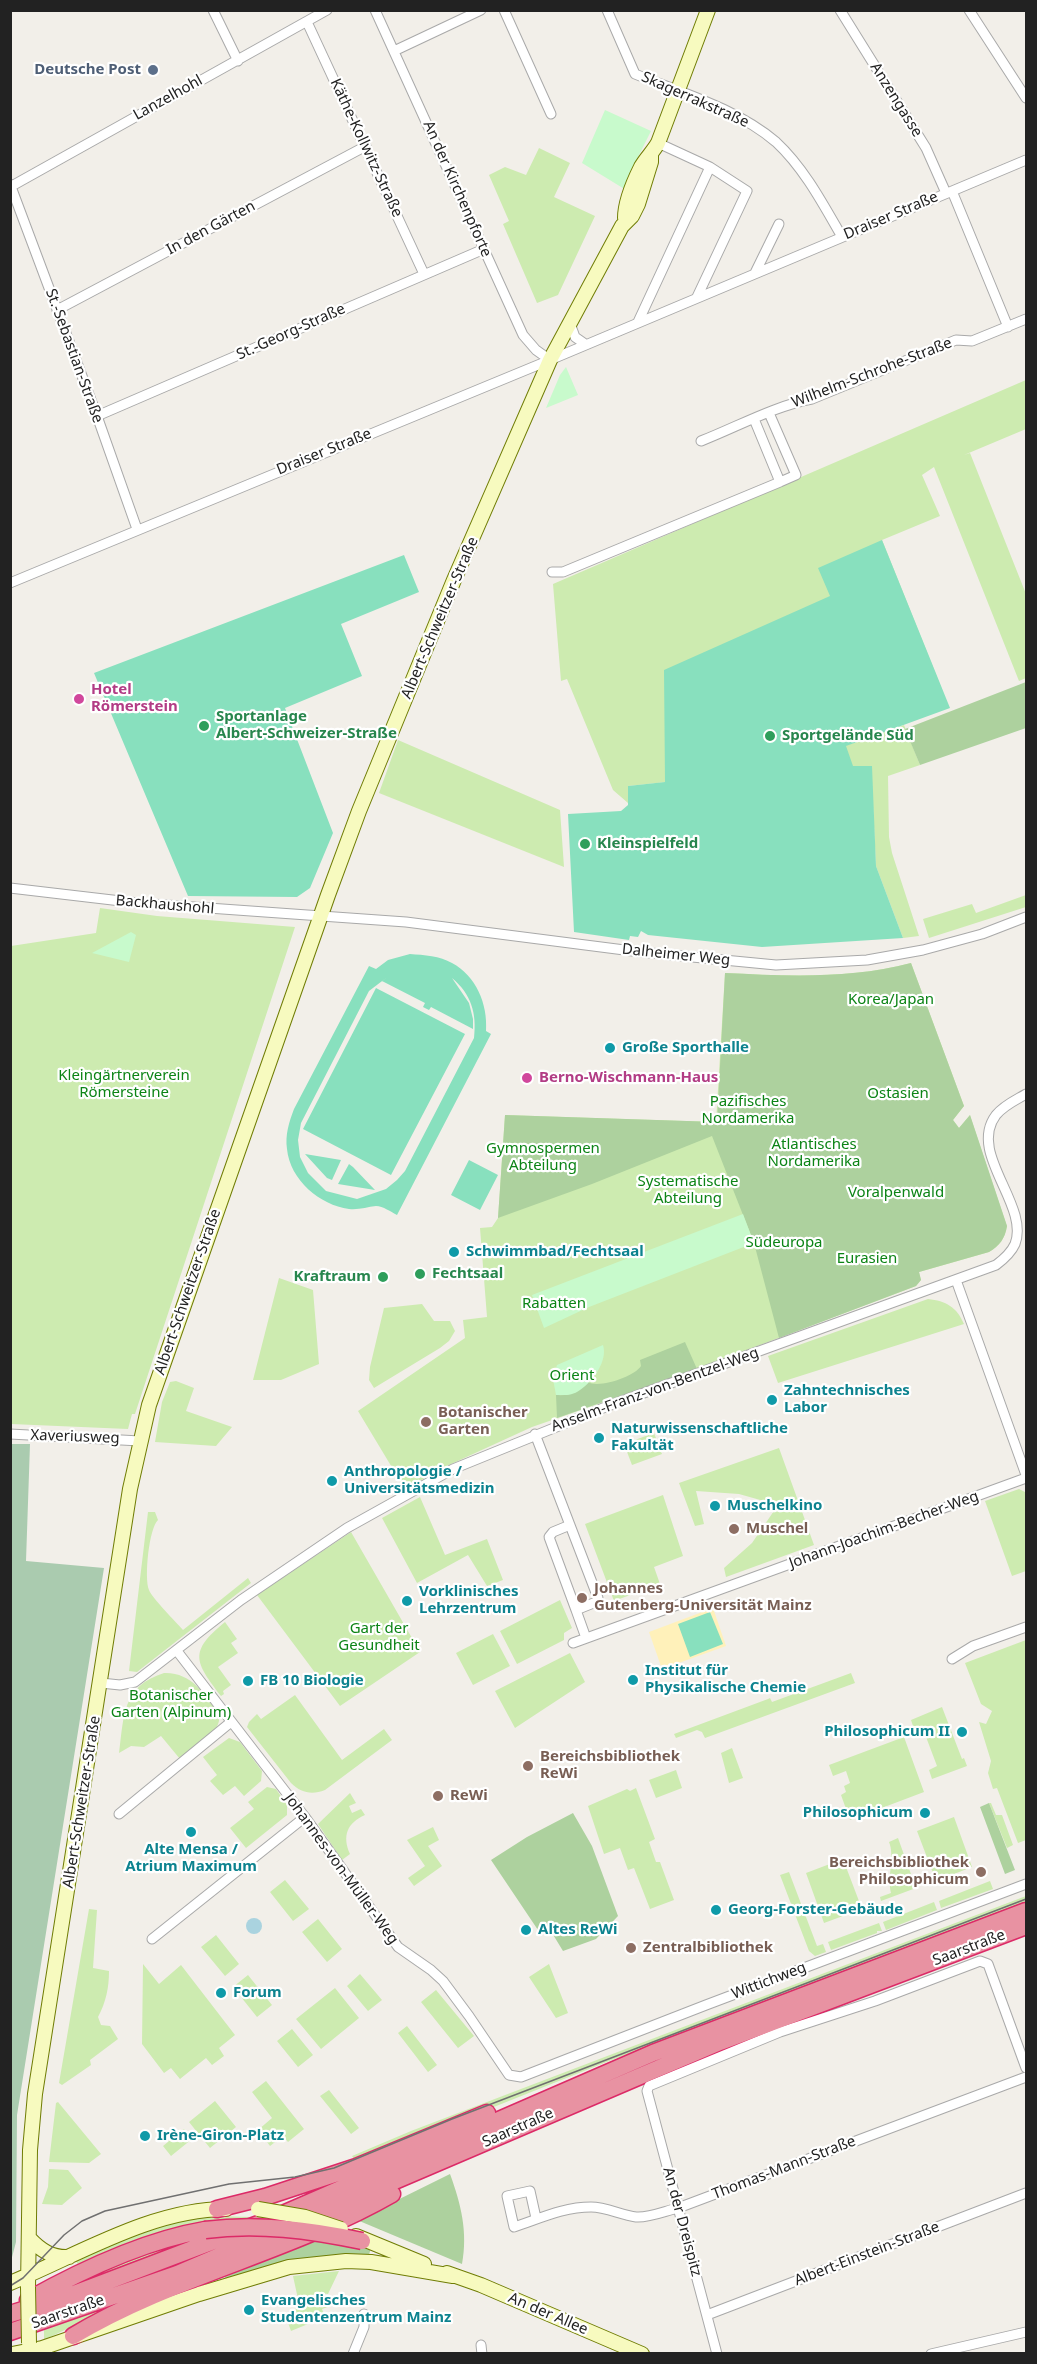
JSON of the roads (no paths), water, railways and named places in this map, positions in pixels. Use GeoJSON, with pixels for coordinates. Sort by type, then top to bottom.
{"type":"FeatureCollection","features":[{"type":"Feature","properties":{"kind":"highway","name":"Saarstraße"},"geometry":{"type":"LineString","coordinates":[[10,2312],[83,2290],[269,2220],[653,2053],[1026,1911]]}},
{"type":"Feature","properties":{"kind":"highway","name":"Saarstraße"},"geometry":{"type":"LineString","coordinates":[[10,2332],[177,2274],[720,2042],[1026,1926]]}},
{"type":"Feature","properties":{"kind":"highway"},"geometry":{"type":"LineString","coordinates":[[217,2209],[265,2197],[356,2167],[535,2096],[566,2090]]}},
{"type":"Feature","properties":{"kind":"highway"},"geometry":{"type":"LineString","coordinates":[[73,2336],[144,2301],[279,2247],[343,2218],[406,2186],[419,2172]]}},
{"type":"Feature","properties":{"kind":"highway"},"geometry":{"type":"LineString","coordinates":[[10,2312],[42,2292],[136,2250],[205,2230],[267,2227],[320,2233],[367,2242]]}},
{"type":"Feature","properties":{"kind":"street"},"geometry":{"type":"LineString","coordinates":[[213,10],[238,61]]}},
{"type":"Feature","properties":{"kind":"street","name":"Lanzelhohl"},"geometry":{"type":"LineString","coordinates":[[11,186],[327,10]]}},
{"type":"Feature","properties":{"kind":"street","name":"An der Kirchenpforte"},"geometry":{"type":"LineString","coordinates":[[375,10],[523,335],[536,350],[550,360]]}},
{"type":"Feature","properties":{"kind":"street"},"geometry":{"type":"LineString","coordinates":[[394,51],[481,10]]}},
{"type":"Feature","properties":{"kind":"street"},"geometry":{"type":"LineString","coordinates":[[504,10],[551,114]]}},
{"type":"Feature","properties":{"kind":"street","name":"Skagerrakstraße"},"geometry":{"type":"LineString","coordinates":[[607,10],[635,74],[736,116],[778,144],[818,195],[842,237]]}},
{"type":"Feature","properties":{"kind":"street","name":"Albert-Schweitzer-Straße"},"geometry":{"type":"LineString","coordinates":[[29,2350],[30,2150],[35,2094],[131,1484],[140,1441],[168,1345],[359,811],[454,580],[550,360],[625,221],[625,213],[641,166],[654,149],[708,10]]}},
{"type":"Feature","properties":{"kind":"street","name":"Anzengasse"},"geometry":{"type":"LineString","coordinates":[[840,10],[926,147],[949,192],[1008,327]]}},
{"type":"Feature","properties":{"kind":"street"},"geometry":{"type":"LineString","coordinates":[[969,10],[1026,98]]}},
{"type":"Feature","properties":{"kind":"street","name":"Käthe-Kollwitz-Straße"},"geometry":{"type":"LineString","coordinates":[[307,21],[424,274]]}},
{"type":"Feature","properties":{"kind":"street","name":"In den Gärten"},"geometry":{"type":"LineString","coordinates":[[57,310],[366,146]]}},
{"type":"Feature","properties":{"kind":"street"},"geometry":{"type":"LineString","coordinates":[[654,149],[710,167],[747,191],[697,297]]}},
{"type":"Feature","properties":{"kind":"street","name":"Draiser Straße"},"geometry":{"type":"LineString","coordinates":[[10,583],[1026,160]]}},
{"type":"Feature","properties":{"kind":"street"},"geometry":{"type":"LineString","coordinates":[[638,322],[710,167]]}},
{"type":"Feature","properties":{"kind":"street","name":"St.-Sebastian-Straße"},"geometry":{"type":"LineString","coordinates":[[11,186],[97,416],[136,530]]}},
{"type":"Feature","properties":{"kind":"street"},"geometry":{"type":"LineString","coordinates":[[755,273],[779,224]]}},
{"type":"Feature","properties":{"kind":"street","name":"St.-Georg-Straße"},"geometry":{"type":"LineString","coordinates":[[97,416],[484,249]]}},
{"type":"Feature","properties":{"kind":"street","name":"Wilhelm-Schrohe-Straße"},"geometry":{"type":"LineString","coordinates":[[701,441],[799,401],[812,399],[956,340],[972,341],[1026,319]]}},
{"type":"Feature","properties":{"kind":"street"},"geometry":{"type":"LineString","coordinates":[[570,323],[575,337],[585,344]]}},
{"type":"Feature","properties":{"kind":"street"},"geometry":{"type":"LineString","coordinates":[[552,572],[564,572],[796,476],[769,413]]}},
{"type":"Feature","properties":{"kind":"street"},"geometry":{"type":"LineString","coordinates":[[754,419],[780,482]]}},
{"type":"Feature","properties":{"kind":"street","name":"Backhaushohl"},"geometry":{"type":"LineString","coordinates":[[10,888],[138,903],[320,915]]}},
{"type":"Feature","properties":{"kind":"street","name":"Dalheimer Weg"},"geometry":{"type":"LineString","coordinates":[[320,915],[406,922],[684,957],[776,965],[867,960],[923,950],[982,933],[1026,917]]}},
{"type":"Feature","properties":{"kind":"street","name":"Anselm-Franz-von-Bentzel-Weg"},"geometry":{"type":"LineString","coordinates":[[101,1683],[130,1684],[177,1651],[241,1600],[347,1528],[453,1468],[535,1434],[996,1265],[1015,1245],[1017,1231],[1015,1218],[992,1158],[988,1133],[996,1114],[1006,1105],[1026,1094]]}},
{"type":"Feature","properties":{"kind":"street"},"geometry":{"type":"LineString","coordinates":[[956,1280],[1026,1477]]}},
{"type":"Feature","properties":{"kind":"street","name":"Xaveriusweg"},"geometry":{"type":"LineString","coordinates":[[10,1434],[140,1441]]}},
{"type":"Feature","properties":{"kind":"street"},"geometry":{"type":"LineString","coordinates":[[535,1434],[597,1598],[596,1602],[576,1610]]}},
{"type":"Feature","properties":{"kind":"street","name":"Johann-Joachim-Becher-Weg"},"geometry":{"type":"LineString","coordinates":[[573,1642],[1026,1477]]}},
{"type":"Feature","properties":{"kind":"street"},"geometry":{"type":"LineString","coordinates":[[570,1525],[553,1532],[549,1537],[586,1638]]}},
{"type":"Feature","properties":{"kind":"street"},"geometry":{"type":"LineString","coordinates":[[952,1659],[973,1646],[1026,1627]]}},
{"type":"Feature","properties":{"kind":"street","name":"Johannes-von-Müller-Weg"},"geometry":{"type":"LineString","coordinates":[[177,1651],[304,1816],[398,1947],[443,1981],[509,2075],[513,2077]]}},
{"type":"Feature","properties":{"kind":"street"},"geometry":{"type":"LineString","coordinates":[[119,1814],[231,1722]]}},
{"type":"Feature","properties":{"kind":"street"},"geometry":{"type":"LineString","coordinates":[[152,1939],[304,1816]]}},
{"type":"Feature","properties":{"kind":"street","name":"Wittichweg"},"geometry":{"type":"LineString","coordinates":[[513,2077],[532,2073],[1026,1884]]}},
{"type":"Feature","properties":{"kind":"street","name":"Saarstraße"},"geometry":{"type":"LineString","coordinates":[[647,2091],[649,2086],[740,2048],[820,2017],[875,2001],[980,1961],[988,1964],[1026,2067]]}},
{"type":"Feature","properties":{"kind":"street","name":"Thomas-Mann-Straße"},"geometry":{"type":"LineString","coordinates":[[536,2218],[591,2207],[636,2217],[678,2208],[1026,2077]]}},
{"type":"Feature","properties":{"kind":"street","name":"An der Dreispitz"},"geometry":{"type":"LineString","coordinates":[[647,2091],[717,2354]]}},
{"type":"Feature","properties":{"kind":"street","name":"Albert-Einstein-Straße"},"geometry":{"type":"LineString","coordinates":[[707,2315],[1026,2193]]}},
{"type":"Feature","properties":{"kind":"street"},"geometry":{"type":"LineString","coordinates":[[10,2283],[28,2281],[69,2257],[158,2220],[217,2209],[258,2209],[305,2217],[453,2276]]}},
{"type":"Feature","properties":{"kind":"street"},"geometry":{"type":"LineString","coordinates":[[10,2276],[29,2243],[52,2256],[69,2257]]}},
{"type":"Feature","properties":{"kind":"street","name":"Saarstraße"},"geometry":{"type":"LineString","coordinates":[[12,2354],[42,2348],[238,2282],[306,2264],[371,2262],[453,2276]]}},
{"type":"Feature","properties":{"kind":"street","name":"An der Allee"},"geometry":{"type":"LineString","coordinates":[[453,2276],[481,2285],[642,2354]]}},
{"type":"Feature","properties":{"kind":"street"},"geometry":{"type":"LineString","coordinates":[[353,2354],[364,2327],[364,2314]]}},
{"type":"Feature","properties":{"kind":"street"},"geometry":{"type":"LineString","coordinates":[[931,2354],[1026,2332]]}},
{"type":"Feature","properties":{"kind":"water"},"geometry":{"type":"Polygon","coordinates":[[[251,1918],[257,1918],[262,1926],[260,1932],[251,1934],[246,1929],[246,1923],[251,1918]]]}},
{"type":"Feature","properties":{"kind":"tram line"},"geometry":{"type":"LineString","coordinates":[[10,2286],[23,2278],[64,2235],[82,2221],[105,2211],[229,2184],[295,2177],[334,2168],[452,2119],[1026,1899]]}},
{"type":"Feature","properties":{"kind":"place","name":"Deutsche Post"},"geometry":{"type":"Point","coordinates":[153,70]}},
{"type":"Feature","properties":{"kind":"place","name":"Hotel Römerstein"},"geometry":{"type":"Point","coordinates":[79,699]}},
{"type":"Feature","properties":{"kind":"place","name":"Sportanlage Albert-Schweizer-Straße"},"geometry":{"type":"Point","coordinates":[204,726]}},
{"type":"Feature","properties":{"kind":"place","name":"Sportgelände Süd"},"geometry":{"type":"Point","coordinates":[770,736]}},
{"type":"Feature","properties":{"kind":"place","name":"Kleinspielfeld"},"geometry":{"type":"Point","coordinates":[585,844]}},
{"type":"Feature","properties":{"kind":"place","name":"Große Sporthalle"},"geometry":{"type":"Point","coordinates":[610,1048]}},
{"type":"Feature","properties":{"kind":"place","name":"Berno-Wischmann-Haus"},"geometry":{"type":"Point","coordinates":[527,1078]}},
{"type":"Feature","properties":{"kind":"place","name":"Schwimmbad/Fechtsaal"},"geometry":{"type":"Point","coordinates":[454,1252]}},
{"type":"Feature","properties":{"kind":"place","name":"Fechtsaal"},"geometry":{"type":"Point","coordinates":[420,1274]}},
{"type":"Feature","properties":{"kind":"place","name":"Kraftraum"},"geometry":{"type":"Point","coordinates":[383,1277]}},
{"type":"Feature","properties":{"kind":"place","name":"Zahntechnisches Labor"},"geometry":{"type":"Point","coordinates":[772,1400]}},
{"type":"Feature","properties":{"kind":"place","name":"Botanischer Garten"},"geometry":{"type":"Point","coordinates":[426,1422]}},
{"type":"Feature","properties":{"kind":"place","name":"Naturwissenschaftliche Fakultät"},"geometry":{"type":"Point","coordinates":[599,1438]}},
{"type":"Feature","properties":{"kind":"place","name":"Anthropologie / Universitätsmedizin"},"geometry":{"type":"Point","coordinates":[332,1481]}},
{"type":"Feature","properties":{"kind":"place","name":"Muschelkino"},"geometry":{"type":"Point","coordinates":[715,1506]}},
{"type":"Feature","properties":{"kind":"place","name":"Muschel"},"geometry":{"type":"Point","coordinates":[734,1529]}},
{"type":"Feature","properties":{"kind":"place","name":"Johannes Gutenberg-Universität Mainz"},"geometry":{"type":"Point","coordinates":[582,1598]}},
{"type":"Feature","properties":{"kind":"place","name":"Vorklinisches Lehrzentrum"},"geometry":{"type":"Point","coordinates":[407,1601]}},
{"type":"Feature","properties":{"kind":"place","name":"Institut für Physikalische Chemie"},"geometry":{"type":"Point","coordinates":[633,1680]}},
{"type":"Feature","properties":{"kind":"place","name":"FB 10 Biologie"},"geometry":{"type":"Point","coordinates":[248,1681]}},
{"type":"Feature","properties":{"kind":"place","name":"Philosophicum II"},"geometry":{"type":"Point","coordinates":[962,1732]}},
{"type":"Feature","properties":{"kind":"place","name":"Bereichsbibliothek ReWi"},"geometry":{"type":"Point","coordinates":[528,1766]}},
{"type":"Feature","properties":{"kind":"place","name":"ReWi"},"geometry":{"type":"Point","coordinates":[438,1796]}},
{"type":"Feature","properties":{"kind":"place","name":"Philosophicum"},"geometry":{"type":"Point","coordinates":[925,1813]}},
{"type":"Feature","properties":{"kind":"place","name":"Alte Mensa / Atrium Maximum"},"geometry":{"type":"Point","coordinates":[191,1832]}},
{"type":"Feature","properties":{"kind":"place","name":"Bereichsbibliothek Philosophicum"},"geometry":{"type":"Point","coordinates":[981,1872]}},
{"type":"Feature","properties":{"kind":"place","name":"Georg-Forster-Gebäude"},"geometry":{"type":"Point","coordinates":[716,1910]}},
{"type":"Feature","properties":{"kind":"place","name":"Altes ReWi"},"geometry":{"type":"Point","coordinates":[526,1930]}},
{"type":"Feature","properties":{"kind":"place","name":"Zentralbibliothek"},"geometry":{"type":"Point","coordinates":[631,1948]}},
{"type":"Feature","properties":{"kind":"place","name":"Forum"},"geometry":{"type":"Point","coordinates":[221,1993]}},
{"type":"Feature","properties":{"kind":"place","name":"Irène-Giron-Platz"},"geometry":{"type":"Point","coordinates":[145,2136]}},
{"type":"Feature","properties":{"kind":"place","name":"Evangelisches Studentenzentrum Mainz"},"geometry":{"type":"Point","coordinates":[249,2310]}},
{"type":"Feature","properties":{"kind":"park label","name":"Korea/Japan"},"geometry":{"type":"Point","coordinates":[891,1000]}},
{"type":"Feature","properties":{"kind":"park label","name":"Kleingärtnerverein Römersteine"},"geometry":{"type":"Point","coordinates":[124,1084]}},
{"type":"Feature","properties":{"kind":"park label","name":"Ostasien"},"geometry":{"type":"Point","coordinates":[898,1094]}},
{"type":"Feature","properties":{"kind":"park label","name":"Pazifisches Nordamerika"},"geometry":{"type":"Point","coordinates":[748,1110]}},
{"type":"Feature","properties":{"kind":"park label","name":"Atlantisches Nordamerika"},"geometry":{"type":"Point","coordinates":[814,1154]}},
{"type":"Feature","properties":{"kind":"park label","name":"Gymnospermen Abteilung"},"geometry":{"type":"Point","coordinates":[543,1158]}},
{"type":"Feature","properties":{"kind":"park label","name":"Systematische Abteilung"},"geometry":{"type":"Point","coordinates":[688,1190]}},
{"type":"Feature","properties":{"kind":"park label","name":"Voralpenwald"},"geometry":{"type":"Point","coordinates":[896,1193]}},
{"type":"Feature","properties":{"kind":"park label","name":"Südeuropa"},"geometry":{"type":"Point","coordinates":[784,1243]}},
{"type":"Feature","properties":{"kind":"park label","name":"Eurasien"},"geometry":{"type":"Point","coordinates":[867,1259]}},
{"type":"Feature","properties":{"kind":"park label","name":"Rabatten"},"geometry":{"type":"Point","coordinates":[554,1304]}},
{"type":"Feature","properties":{"kind":"park label","name":"Orient"},"geometry":{"type":"Point","coordinates":[572,1376]}},
{"type":"Feature","properties":{"kind":"park label","name":"Gart der Gesundheit"},"geometry":{"type":"Point","coordinates":[379,1638]}},
{"type":"Feature","properties":{"kind":"park label","name":"Botanischer Garten (Alpinum)"},"geometry":{"type":"Point","coordinates":[171,1704]}}]}
